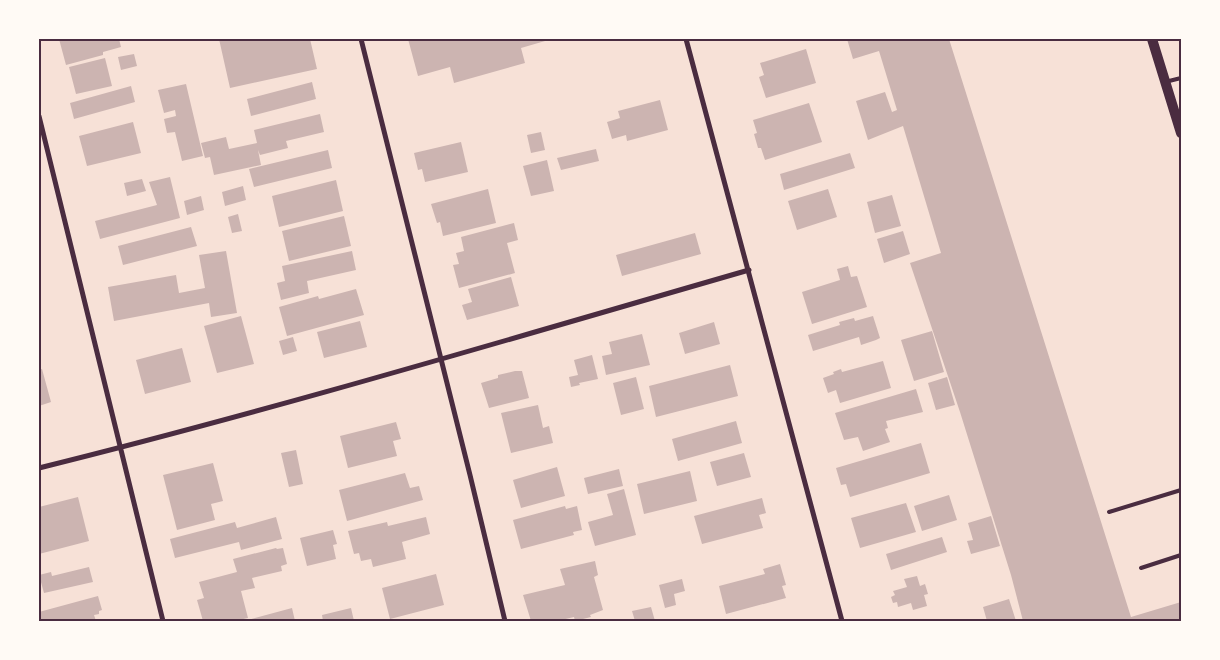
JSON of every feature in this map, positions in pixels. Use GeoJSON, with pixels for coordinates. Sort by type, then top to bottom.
{"type":"FeatureCollection","features":[{"type":"Feature","properties":{"kind":"main road"},"geometry":{"type":"LineString","coordinates":[[1152,39],[1181,133]]}},
{"type":"Feature","properties":{"kind":"street"},"geometry":{"type":"LineString","coordinates":[[361,39],[505,621]]}},
{"type":"Feature","properties":{"kind":"street"},"geometry":{"type":"LineString","coordinates":[[686,39],[842,621]]}},
{"type":"Feature","properties":{"kind":"street"},"geometry":{"type":"LineString","coordinates":[[39,116],[163,621]]}},
{"type":"Feature","properties":{"kind":"street"},"geometry":{"type":"LineString","coordinates":[[39,468],[120,448],[441,359],[749,270]]}},
{"type":"Feature","properties":{"kind":"lane"},"geometry":{"type":"LineString","coordinates":[[1165,82],[1181,78]]}},
{"type":"Feature","properties":{"kind":"lane"},"geometry":{"type":"LineString","coordinates":[[1109,512],[1181,490]]}},
{"type":"Feature","properties":{"kind":"lane"},"geometry":{"type":"LineString","coordinates":[[1141,568],[1181,555]]}},
{"type":"Feature","properties":{"kind":"building"},"geometry":{"type":"Polygon","coordinates":[[[59,39],[119,39],[121,47],[103,52],[103,55],[66,65],[59,39]]]}},
{"type":"Feature","properties":{"kind":"building"},"geometry":{"type":"Polygon","coordinates":[[[219,39],[310,39],[317,69],[230,88],[219,39]]]}},
{"type":"Feature","properties":{"kind":"building"},"geometry":{"type":"Polygon","coordinates":[[[408,39],[552,39],[521,48],[525,63],[454,83],[450,67],[418,76],[408,39]]]}},
{"type":"Feature","properties":{"kind":"building"},"geometry":{"type":"Polygon","coordinates":[[[847,39],[949,39],[1131,617],[1181,602],[1181,621],[1023,621],[1011,575],[960,412],[910,263],[941,253],[903,126],[868,140],[856,101],[885,92],[892,112],[897,110],[879,51],[853,59],[847,39]]]}},
{"type":"Feature","properties":{"kind":"building"},"geometry":{"type":"Polygon","coordinates":[[[806,49],[816,83],[766,98],[759,77],[764,75],[760,63],[806,49]]]}},
{"type":"Feature","properties":{"kind":"building"},"geometry":{"type":"Polygon","coordinates":[[[134,54],[137,66],[121,70],[118,57],[134,54]]]}},
{"type":"Feature","properties":{"kind":"building"},"geometry":{"type":"Polygon","coordinates":[[[105,58],[112,86],[76,94],[69,67],[105,58]]]}},
{"type":"Feature","properties":{"kind":"building"},"geometry":{"type":"Polygon","coordinates":[[[312,82],[316,99],[251,116],[247,99],[312,82]]]}},
{"type":"Feature","properties":{"kind":"building"},"geometry":{"type":"Polygon","coordinates":[[[186,84],[203,156],[182,161],[175,132],[167,133],[164,119],[176,116],[175,110],[164,113],[158,90],[186,84]]]}},
{"type":"Feature","properties":{"kind":"building"},"geometry":{"type":"Polygon","coordinates":[[[131,86],[135,102],[74,119],[70,103],[131,86]]]}},
{"type":"Feature","properties":{"kind":"building"},"geometry":{"type":"Polygon","coordinates":[[[660,100],[668,130],[627,141],[626,135],[612,139],[607,122],[620,118],[618,111],[660,100]]]}},
{"type":"Feature","properties":{"kind":"building"},"geometry":{"type":"Polygon","coordinates":[[[809,103],[822,142],[765,160],[761,148],[758,148],[754,134],[757,133],[753,120],[809,103]]]}},
{"type":"Feature","properties":{"kind":"building"},"geometry":{"type":"Polygon","coordinates":[[[320,114],[324,132],[286,141],[288,148],[260,155],[258,150],[261,165],[214,175],[210,157],[205,158],[201,143],[226,137],[229,149],[257,143],[254,130],[320,114]]]}},
{"type":"Feature","properties":{"kind":"building"},"geometry":{"type":"Polygon","coordinates":[[[133,122],[141,153],[87,166],[79,136],[133,122]]]}},
{"type":"Feature","properties":{"kind":"building"},"geometry":{"type":"Polygon","coordinates":[[[541,132],[545,150],[531,153],[527,135],[541,132]]]}},
{"type":"Feature","properties":{"kind":"building"},"geometry":{"type":"Polygon","coordinates":[[[461,142],[468,172],[425,182],[422,169],[418,170],[414,153],[461,142]]]}},
{"type":"Feature","properties":{"kind":"building"},"geometry":{"type":"Polygon","coordinates":[[[596,149],[599,161],[561,170],[557,158],[596,149]]]}},
{"type":"Feature","properties":{"kind":"building"},"geometry":{"type":"Polygon","coordinates":[[[328,150],[332,168],[254,187],[249,169],[328,150]]]}},
{"type":"Feature","properties":{"kind":"building"},"geometry":{"type":"Polygon","coordinates":[[[850,153],[855,168],[784,190],[780,174],[850,153]]]}},
{"type":"Feature","properties":{"kind":"building"},"geometry":{"type":"Polygon","coordinates":[[[547,160],[554,191],[531,196],[523,166],[547,160]]]}},
{"type":"Feature","properties":{"kind":"building"},"geometry":{"type":"Polygon","coordinates":[[[170,177],[180,218],[100,239],[95,221],[157,205],[149,182],[170,177]]]}},
{"type":"Feature","properties":{"kind":"building"},"geometry":{"type":"Polygon","coordinates":[[[142,179],[146,191],[127,196],[124,183],[142,179]]]}},
{"type":"Feature","properties":{"kind":"building"},"geometry":{"type":"Polygon","coordinates":[[[336,180],[343,211],[279,227],[272,196],[336,180]]]}},
{"type":"Feature","properties":{"kind":"building"},"geometry":{"type":"Polygon","coordinates":[[[243,186],[246,200],[225,206],[222,192],[243,186]]]}},
{"type":"Feature","properties":{"kind":"building"},"geometry":{"type":"Polygon","coordinates":[[[488,189],[496,223],[443,236],[440,222],[437,223],[431,204],[488,189]]]}},
{"type":"Feature","properties":{"kind":"building"},"geometry":{"type":"Polygon","coordinates":[[[828,189],[837,217],[797,230],[788,201],[828,189]]]}},
{"type":"Feature","properties":{"kind":"building"},"geometry":{"type":"Polygon","coordinates":[[[892,195],[901,226],[875,233],[867,202],[892,195]]]}},
{"type":"Feature","properties":{"kind":"building"},"geometry":{"type":"Polygon","coordinates":[[[201,196],[204,210],[187,215],[184,201],[201,196]]]}},
{"type":"Feature","properties":{"kind":"building"},"geometry":{"type":"Polygon","coordinates":[[[238,214],[242,231],[232,233],[228,217],[238,214]]]}},
{"type":"Feature","properties":{"kind":"building"},"geometry":{"type":"Polygon","coordinates":[[[344,216],[351,246],[289,261],[282,231],[344,216]]]}},
{"type":"Feature","properties":{"kind":"building"},"geometry":{"type":"Polygon","coordinates":[[[514,223],[518,240],[507,243],[515,273],[459,288],[453,265],[459,264],[456,253],[464,251],[461,237],[514,223]]]}},
{"type":"Feature","properties":{"kind":"building"},"geometry":{"type":"Polygon","coordinates":[[[191,227],[197,246],[123,265],[118,246],[191,227]]]}},
{"type":"Feature","properties":{"kind":"building"},"geometry":{"type":"Polygon","coordinates":[[[903,231],[910,254],[884,263],[877,239],[903,231]]]}},
{"type":"Feature","properties":{"kind":"building"},"geometry":{"type":"Polygon","coordinates":[[[695,233],[701,254],[622,276],[616,255],[695,233]]]}},
{"type":"Feature","properties":{"kind":"building"},"geometry":{"type":"Polygon","coordinates":[[[226,251],[237,313],[211,317],[209,303],[114,321],[108,287],[176,275],[179,293],[205,288],[199,255],[226,251]]]}},
{"type":"Feature","properties":{"kind":"building"},"geometry":{"type":"Polygon","coordinates":[[[352,251],[356,270],[307,281],[309,293],[281,300],[277,283],[285,281],[282,266],[352,251]]]}},
{"type":"Feature","properties":{"kind":"building"},"geometry":{"type":"Polygon","coordinates":[[[848,266],[851,277],[857,276],[867,307],[812,324],[802,292],[840,280],[837,269],[848,266]]]}},
{"type":"Feature","properties":{"kind":"building"},"geometry":{"type":"Polygon","coordinates":[[[511,277],[519,306],[467,320],[462,305],[472,302],[468,289],[511,277]]]}},
{"type":"Feature","properties":{"kind":"building"},"geometry":{"type":"Polygon","coordinates":[[[356,289],[364,315],[287,336],[279,307],[318,296],[319,299],[356,289]]]}},
{"type":"Feature","properties":{"kind":"building"},"geometry":{"type":"Polygon","coordinates":[[[241,316],[254,364],[217,373],[204,326],[241,316]]]}},
{"type":"Feature","properties":{"kind":"building"},"geometry":{"type":"Polygon","coordinates":[[[873,316],[880,338],[861,345],[859,337],[813,351],[808,335],[840,325],[839,322],[854,318],[855,321],[873,316]]]}},
{"type":"Feature","properties":{"kind":"building"},"geometry":{"type":"Polygon","coordinates":[[[360,321],[367,347],[324,358],[317,332],[360,321]]]}},
{"type":"Feature","properties":{"kind":"building"},"geometry":{"type":"Polygon","coordinates":[[[714,322],[720,344],[685,354],[679,333],[714,322]]]}},
{"type":"Feature","properties":{"kind":"building"},"geometry":{"type":"Polygon","coordinates":[[[932,331],[944,372],[914,381],[901,340],[932,331]]]}},
{"type":"Feature","properties":{"kind":"building"},"geometry":{"type":"Polygon","coordinates":[[[642,334],[650,365],[606,375],[602,356],[612,354],[609,342],[642,334]]]}},
{"type":"Feature","properties":{"kind":"building"},"geometry":{"type":"Polygon","coordinates":[[[293,337],[297,351],[283,355],[279,341],[293,337]]]}},
{"type":"Feature","properties":{"kind":"building"},"geometry":{"type":"Polygon","coordinates":[[[182,348],[191,382],[145,394],[136,360],[182,348]]]}},
{"type":"Feature","properties":{"kind":"building"},"geometry":{"type":"Polygon","coordinates":[[[592,355],[598,379],[579,383],[580,385],[571,387],[569,377],[578,375],[574,360],[592,355]]]}},
{"type":"Feature","properties":{"kind":"building"},"geometry":{"type":"Polygon","coordinates":[[[883,361],[891,388],[840,403],[836,390],[828,393],[823,378],[834,374],[833,372],[841,369],[842,372],[883,361]]]}},
{"type":"Feature","properties":{"kind":"building"},"geometry":{"type":"Polygon","coordinates":[[[730,365],[738,396],[656,417],[649,386],[730,365]]]}},
{"type":"Feature","properties":{"kind":"building"},"geometry":{"type":"Polygon","coordinates":[[[42,369],[51,402],[39,406],[39,370],[42,369]]]}},
{"type":"Feature","properties":{"kind":"building"},"geometry":{"type":"Polygon","coordinates":[[[522,371],[529,398],[489,408],[481,383],[498,378],[498,375],[522,371]]]}},
{"type":"Feature","properties":{"kind":"building"},"geometry":{"type":"Polygon","coordinates":[[[636,377],[644,409],[621,415],[613,383],[636,377]]]}},
{"type":"Feature","properties":{"kind":"building"},"geometry":{"type":"Polygon","coordinates":[[[947,377],[955,405],[936,410],[928,383],[947,377]]]}},
{"type":"Feature","properties":{"kind":"building"},"geometry":{"type":"Polygon","coordinates":[[[916,389],[923,412],[886,421],[888,428],[885,429],[890,442],[863,451],[858,437],[844,440],[835,413],[916,389]]]}},
{"type":"Feature","properties":{"kind":"building"},"geometry":{"type":"Polygon","coordinates":[[[538,405],[543,428],[549,426],[553,443],[511,453],[501,413],[538,405]]]}},
{"type":"Feature","properties":{"kind":"building"},"geometry":{"type":"Polygon","coordinates":[[[736,421],[742,443],[678,461],[672,439],[736,421]]]}},
{"type":"Feature","properties":{"kind":"building"},"geometry":{"type":"Polygon","coordinates":[[[396,422],[401,439],[393,441],[397,456],[348,468],[340,436],[396,422]]]}},
{"type":"Feature","properties":{"kind":"building"},"geometry":{"type":"Polygon","coordinates":[[[921,443],[930,473],[850,497],[846,484],[841,485],[836,468],[921,443]]]}},
{"type":"Feature","properties":{"kind":"building"},"geometry":{"type":"Polygon","coordinates":[[[296,450],[303,484],[289,487],[281,453],[296,450]]]}},
{"type":"Feature","properties":{"kind":"building"},"geometry":{"type":"Polygon","coordinates":[[[744,453],[751,477],[717,486],[710,462],[744,453]]]}},
{"type":"Feature","properties":{"kind":"building"},"geometry":{"type":"Polygon","coordinates":[[[213,463],[223,501],[211,504],[215,520],[177,530],[163,475],[213,463]]]}},
{"type":"Feature","properties":{"kind":"building"},"geometry":{"type":"Polygon","coordinates":[[[557,467],[565,496],[521,508],[513,480],[557,467]]]}},
{"type":"Feature","properties":{"kind":"building"},"geometry":{"type":"Polygon","coordinates":[[[619,469],[623,486],[588,494],[584,478],[619,469]]]}},
{"type":"Feature","properties":{"kind":"building"},"geometry":{"type":"Polygon","coordinates":[[[690,471],[697,501],[644,514],[637,484],[690,471]]]}},
{"type":"Feature","properties":{"kind":"building"},"geometry":{"type":"Polygon","coordinates":[[[405,473],[410,488],[419,486],[423,500],[347,521],[339,490],[405,473]]]}},
{"type":"Feature","properties":{"kind":"building"},"geometry":{"type":"Polygon","coordinates":[[[624,489],[636,535],[595,546],[588,522],[613,515],[607,494],[624,489]]]}},
{"type":"Feature","properties":{"kind":"building"},"geometry":{"type":"Polygon","coordinates":[[[949,495],[957,520],[922,531],[914,506],[949,495]]]}},
{"type":"Feature","properties":{"kind":"building"},"geometry":{"type":"Polygon","coordinates":[[[78,497],[89,541],[39,554],[39,507],[78,497]]]}},
{"type":"Feature","properties":{"kind":"building"},"geometry":{"type":"Polygon","coordinates":[[[762,498],[766,513],[759,515],[763,528],[702,544],[694,516],[762,498]]]}},
{"type":"Feature","properties":{"kind":"building"},"geometry":{"type":"Polygon","coordinates":[[[906,503],[916,532],[860,548],[851,518],[906,503]]]}},
{"type":"Feature","properties":{"kind":"building"},"geometry":{"type":"Polygon","coordinates":[[[565,506],[566,509],[577,506],[582,530],[573,532],[574,535],[521,549],[513,520],[565,506]]]}},
{"type":"Feature","properties":{"kind":"building"},"geometry":{"type":"Polygon","coordinates":[[[991,516],[1000,546],[971,554],[967,541],[973,540],[968,523],[991,516]]]}},
{"type":"Feature","properties":{"kind":"building"},"geometry":{"type":"Polygon","coordinates":[[[276,517],[282,539],[241,550],[239,542],[175,558],[170,539],[235,522],[237,528],[276,517]]]}},
{"type":"Feature","properties":{"kind":"building"},"geometry":{"type":"Polygon","coordinates":[[[426,517],[430,534],[402,542],[406,559],[373,567],[371,559],[361,561],[359,553],[354,554],[348,531],[387,522],[388,526],[426,517]]]}},
{"type":"Feature","properties":{"kind":"building"},"geometry":{"type":"Polygon","coordinates":[[[333,530],[337,544],[333,545],[336,559],[307,566],[300,538],[333,530]]]}},
{"type":"Feature","properties":{"kind":"building"},"geometry":{"type":"Polygon","coordinates":[[[942,537],[947,552],[891,570],[886,554],[942,537]]]}},
{"type":"Feature","properties":{"kind":"building"},"geometry":{"type":"Polygon","coordinates":[[[276,548],[283,548],[287,564],[281,566],[282,571],[252,578],[255,588],[241,591],[248,618],[234,621],[203,621],[197,600],[204,598],[199,582],[237,572],[233,559],[276,548]]]}},
{"type":"Feature","properties":{"kind":"building"},"geometry":{"type":"Polygon","coordinates":[[[595,561],[598,575],[594,577],[603,610],[590,615],[591,617],[575,621],[574,617],[557,621],[531,621],[523,595],[565,585],[560,569],[595,561]]]}},
{"type":"Feature","properties":{"kind":"building"},"geometry":{"type":"Polygon","coordinates":[[[780,564],[786,585],[782,586],[786,598],[726,614],[719,586],[765,574],[763,569],[780,564]]]}},
{"type":"Feature","properties":{"kind":"building"},"geometry":{"type":"Polygon","coordinates":[[[89,567],[93,582],[44,593],[39,575],[51,572],[52,576],[89,567]]]}},
{"type":"Feature","properties":{"kind":"building"},"geometry":{"type":"Polygon","coordinates":[[[436,574],[444,605],[390,619],[382,588],[436,574]]]}},
{"type":"Feature","properties":{"kind":"building"},"geometry":{"type":"Polygon","coordinates":[[[917,576],[920,586],[925,584],[928,594],[924,595],[927,606],[913,610],[911,603],[898,607],[897,602],[893,603],[891,597],[895,595],[893,591],[907,587],[904,579],[917,576]]]}},
{"type":"Feature","properties":{"kind":"building"},"geometry":{"type":"Polygon","coordinates":[[[682,579],[685,591],[674,594],[676,605],[665,608],[659,585],[682,579]]]}},
{"type":"Feature","properties":{"kind":"building"},"geometry":{"type":"Polygon","coordinates":[[[98,596],[102,610],[99,611],[99,614],[94,615],[96,621],[41,621],[39,612],[98,596]]]}},
{"type":"Feature","properties":{"kind":"building"},"geometry":{"type":"Polygon","coordinates":[[[1009,599],[1016,621],[987,621],[983,607],[1009,599]]]}},
{"type":"Feature","properties":{"kind":"building"},"geometry":{"type":"Polygon","coordinates":[[[651,607],[655,621],[635,621],[632,611],[651,607]]]}},
{"type":"Feature","properties":{"kind":"building"},"geometry":{"type":"Polygon","coordinates":[[[292,608],[295,621],[244,621],[292,608]]]}},
{"type":"Feature","properties":{"kind":"building"},"geometry":{"type":"Polygon","coordinates":[[[351,608],[354,621],[323,621],[322,615],[351,608]]]}}]}
